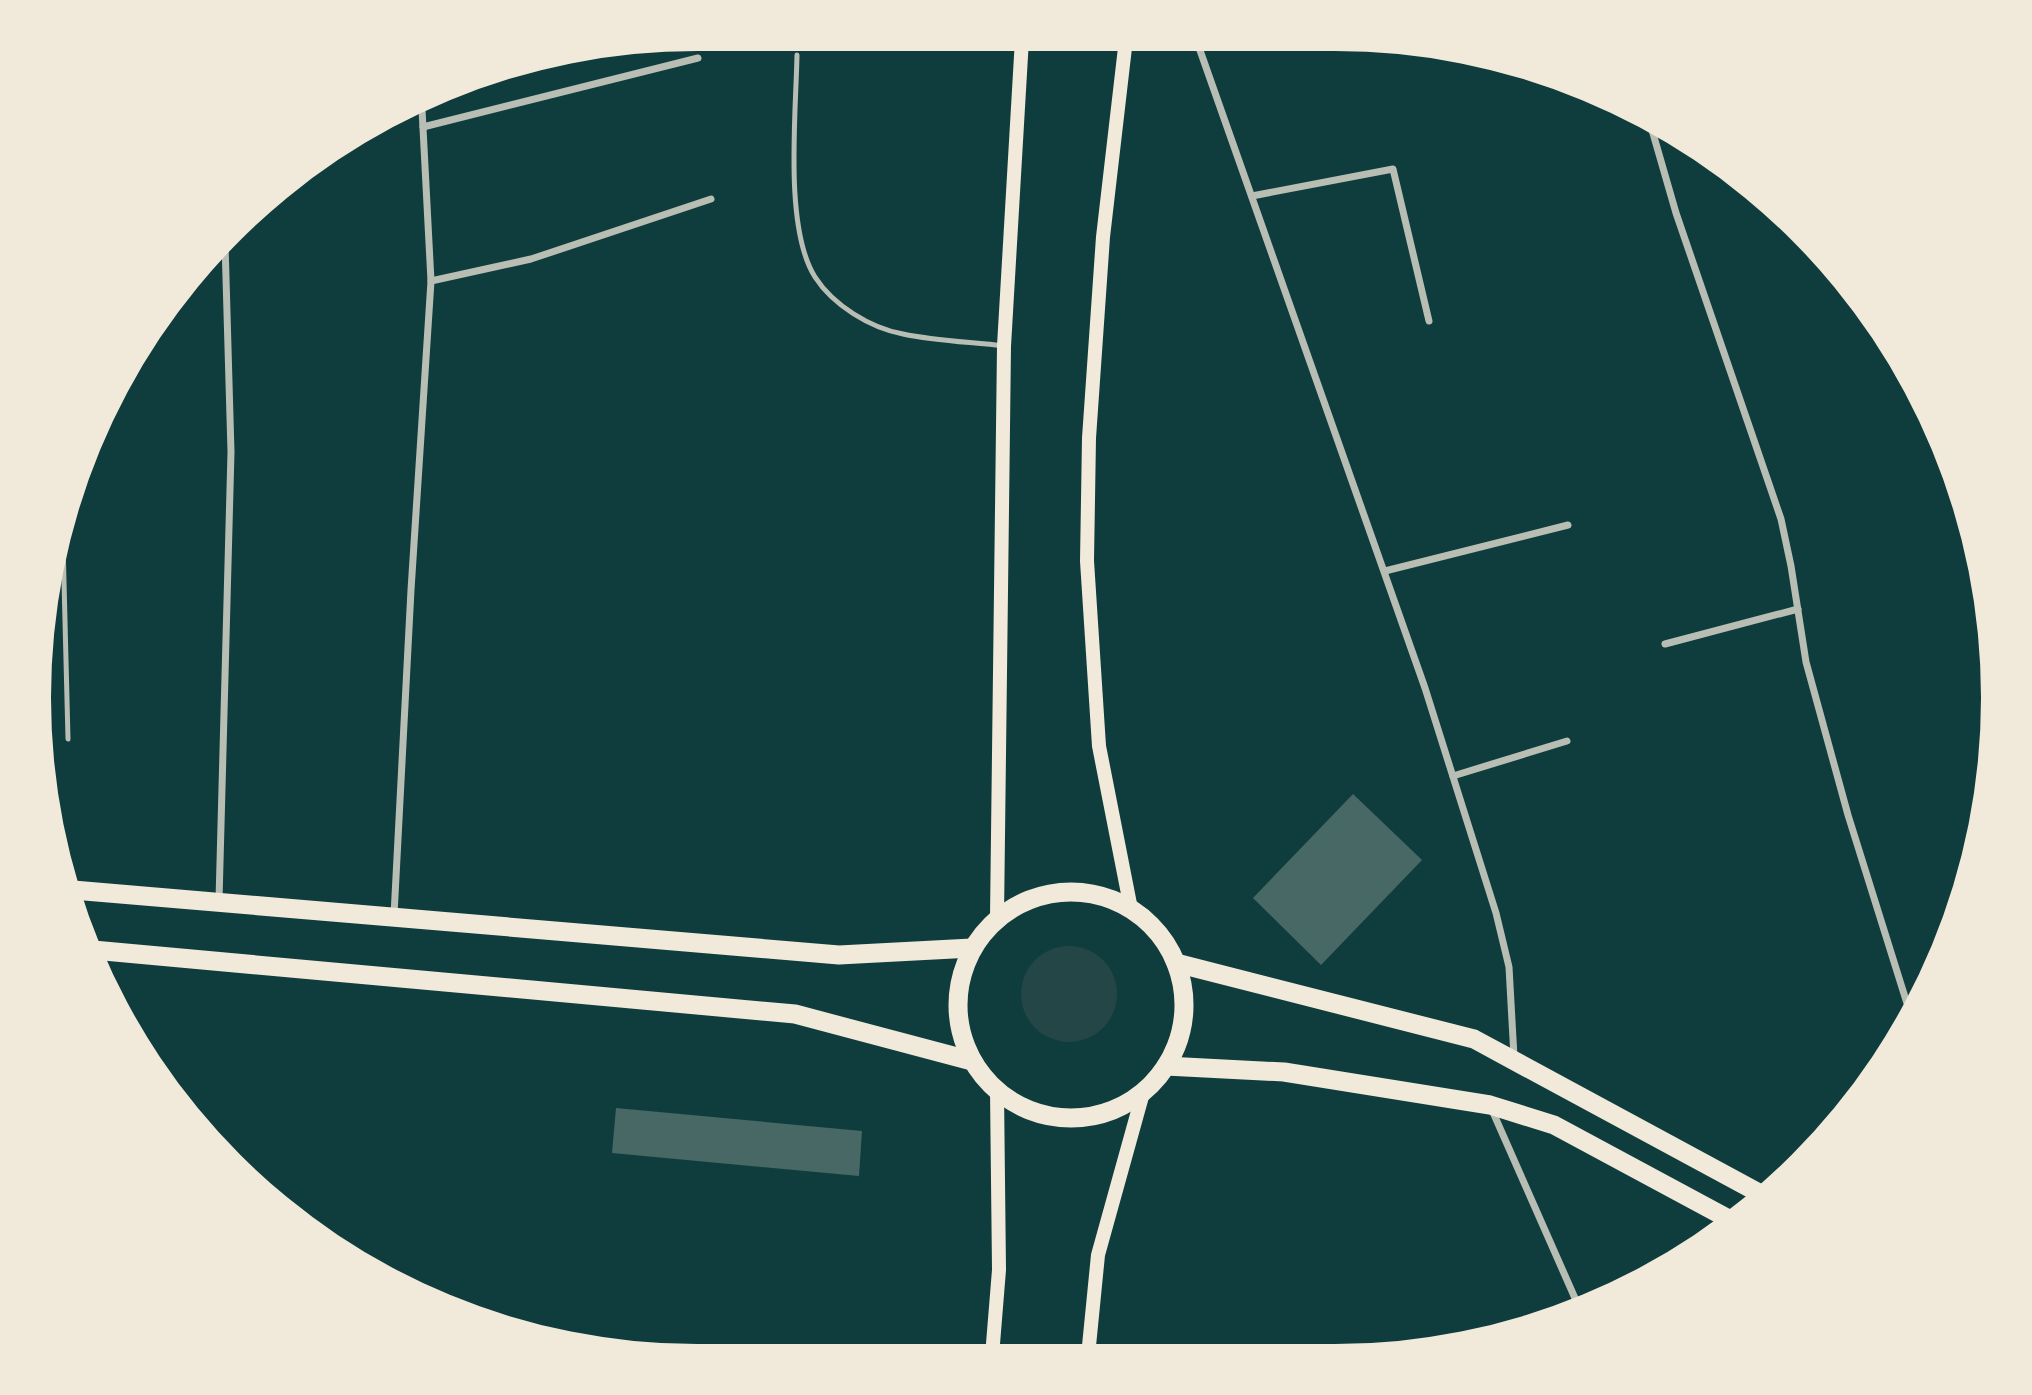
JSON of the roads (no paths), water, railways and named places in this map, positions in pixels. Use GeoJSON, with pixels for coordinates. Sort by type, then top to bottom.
{"type":"FeatureCollection","features":[{"type":"Feature","properties":{"kind":"highway"},"geometry":{"type":"LineString","coordinates":[[81,891],[839,955],[972,947]]}},
{"type":"Feature","properties":{"kind":"highway"},"geometry":{"type":"LineString","coordinates":[[1063,891],[1098,895],[1131,909],[1158,933],[1176,963],[1184,998],[1181,1034],[1166,1066],[1143,1093],[1109,1112],[1070,1119],[1031,1112],[997,1091],[972,1061],[959,1024],[958,985],[972,947],[997,918],[1028,899],[1063,891]]}},
{"type":"Feature","properties":{"kind":"highway"},"geometry":{"type":"LineString","coordinates":[[103,951],[795,1014],[972,1061]]}},
{"type":"Feature","properties":{"kind":"highway"},"geometry":{"type":"LineString","coordinates":[[1176,963],[1474,1039],[1754,1190]]}},
{"type":"Feature","properties":{"kind":"highway"},"geometry":{"type":"LineString","coordinates":[[1166,1066],[1284,1072],[1490,1105],[1554,1125],[1722,1215]]}},
{"type":"Feature","properties":{"kind":"main road"},"geometry":{"type":"LineString","coordinates":[[997,918],[1004,346],[1022,51]]}},
{"type":"Feature","properties":{"kind":"main road"},"geometry":{"type":"LineString","coordinates":[[1124,51],[1103,237],[1089,438],[1087,561],[1099,746],[1131,909]]}},
{"type":"Feature","properties":{"kind":"main road"},"geometry":{"type":"LineString","coordinates":[[993,1344],[999,1270],[997,1091]]}},
{"type":"Feature","properties":{"kind":"main road"},"geometry":{"type":"LineString","coordinates":[[1089,1344],[1098,1255],[1143,1093]]}},
{"type":"Feature","properties":{"kind":"street"},"geometry":{"type":"LineString","coordinates":[[1201,51],[1385,571],[1496,913],[1508,967],[1514,1061]]}},
{"type":"Feature","properties":{"kind":"street"},"geometry":{"type":"LineString","coordinates":[[423,127],[698,58]]}},
{"type":"Feature","properties":{"kind":"street"},"geometry":{"type":"LineString","coordinates":[[393,918],[431,281],[422,112]]}},
{"type":"Feature","properties":{"kind":"street"},"geometry":{"type":"LineString","coordinates":[[1653,134],[1676,213],[1781,519],[1809,675],[1848,815],[1906,1000]]}},
{"type":"Feature","properties":{"kind":"street"},"geometry":{"type":"LineString","coordinates":[[1252,196],[1393,169],[1429,321]]}},
{"type":"Feature","properties":{"kind":"street"},"geometry":{"type":"LineString","coordinates":[[431,281],[531,259],[711,199]]}},
{"type":"Feature","properties":{"kind":"street"},"geometry":{"type":"LineString","coordinates":[[219,904],[231,452],[225,256]]}},
{"type":"Feature","properties":{"kind":"street"},"geometry":{"type":"LineString","coordinates":[[1385,571],[1568,525]]}},
{"type":"Feature","properties":{"kind":"street"},"geometry":{"type":"LineString","coordinates":[[1665,644],[1798,608]]}},
{"type":"Feature","properties":{"kind":"street"},"geometry":{"type":"LineString","coordinates":[[1453,776],[1567,741]]}},
{"type":"Feature","properties":{"kind":"street"},"geometry":{"type":"LineString","coordinates":[[1490,1105],[1575,1298]]}},
{"type":"Feature","properties":{"kind":"lane"},"geometry":{"type":"LineString","coordinates":[[797,55],[794,190],[801,238],[814,276],[851,312],[876,325],[902,334],[1004,346]]}},
{"type":"Feature","properties":{"kind":"lane"},"geometry":{"type":"LineString","coordinates":[[64,568],[68,739]]}}]}
